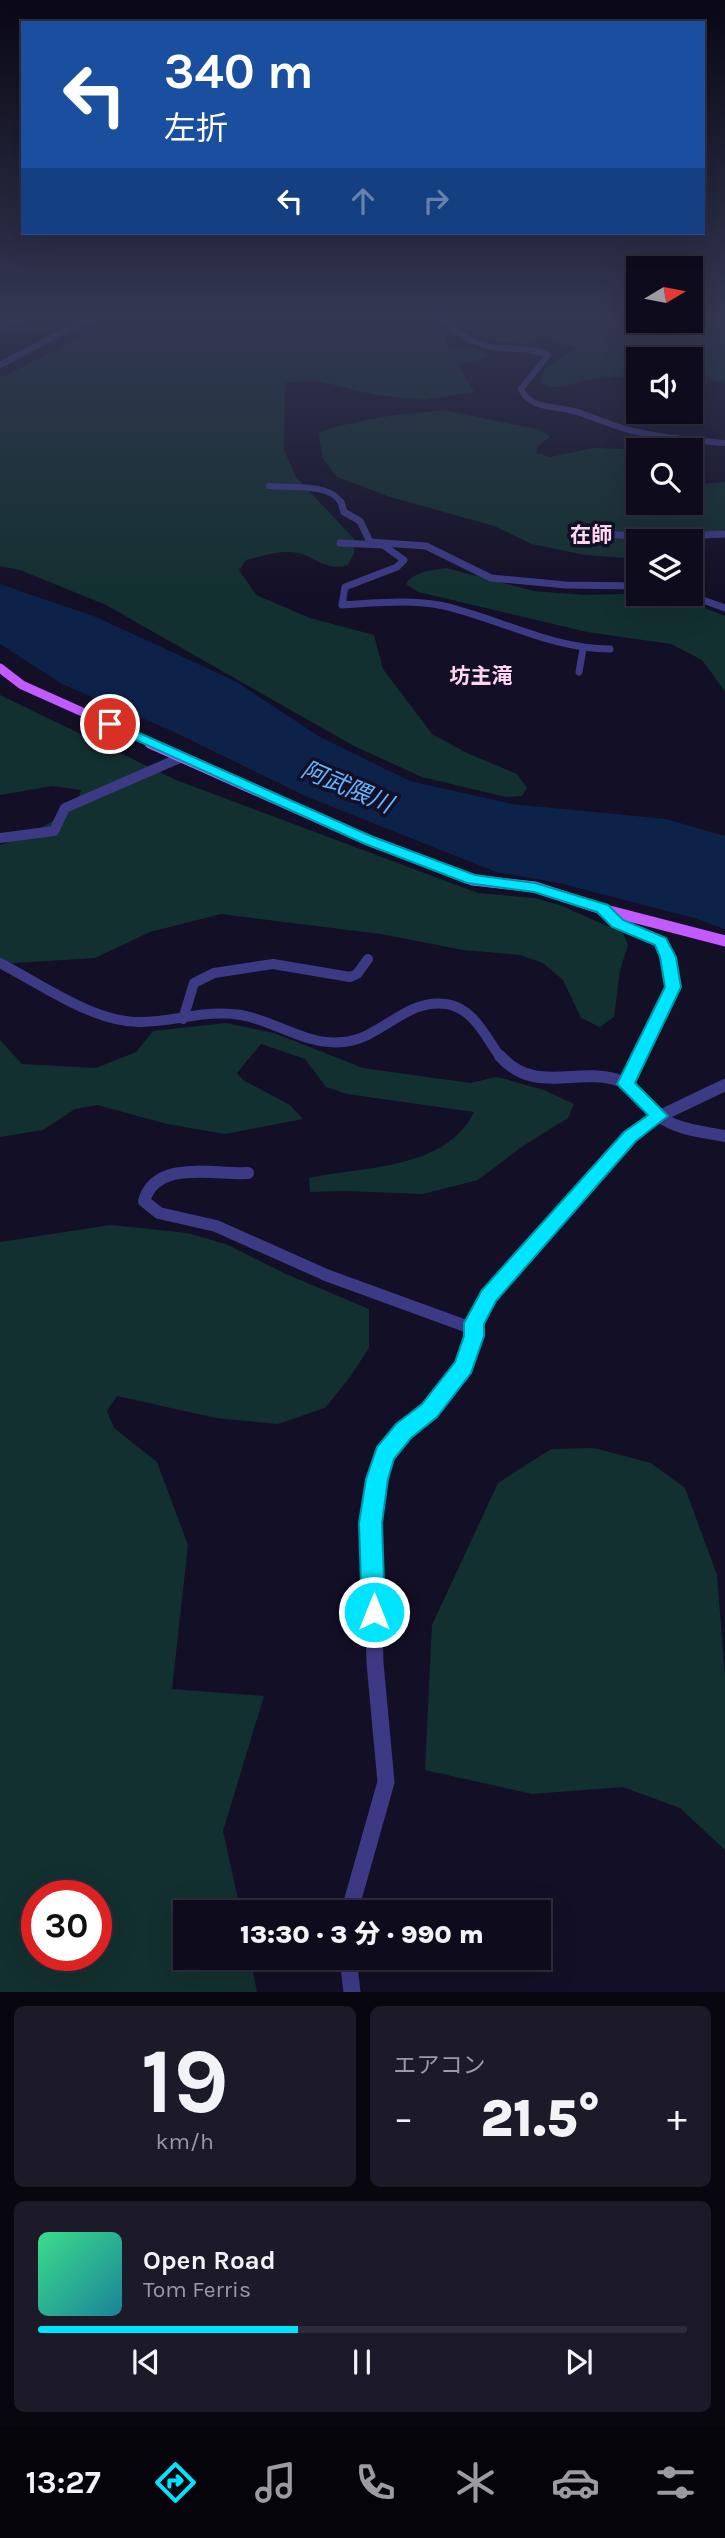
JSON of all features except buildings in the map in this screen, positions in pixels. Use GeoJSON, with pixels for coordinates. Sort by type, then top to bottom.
{"type":"FeatureCollection","features":[{"type":"Feature","properties":{"kind":"main road"},"geometry":{"type":"LineString","coordinates":[[3,671],[22,685],[368,840],[472,880],[535,887],[603,909],[725,941]]}},
{"type":"Feature","properties":{"kind":"street"},"geometry":{"type":"LineString","coordinates":[[560,410],[645,433],[677,438]]}},
{"type":"Feature","properties":{"kind":"street"},"geometry":{"type":"LineString","coordinates":[[645,433],[659,429]]}},
{"type":"Feature","properties":{"kind":"street"},"geometry":{"type":"LineString","coordinates":[[703,441],[725,443]]}},
{"type":"Feature","properties":{"kind":"street"},"geometry":{"type":"LineString","coordinates":[[269,486],[321,489],[334,495],[341,502],[341,510],[362,523],[363,531],[370,542],[395,551],[404,560],[402,564],[345,587],[342,605],[401,602],[452,607],[583,649],[610,649]]}},
{"type":"Feature","properties":{"kind":"street"},"geometry":{"type":"LineString","coordinates":[[578,533],[657,537],[725,534]]}},
{"type":"Feature","properties":{"kind":"street"},"geometry":{"type":"LineString","coordinates":[[340,543],[426,545],[491,578],[566,585],[626,586]]}},
{"type":"Feature","properties":{"kind":"street"},"geometry":{"type":"LineString","coordinates":[[703,600],[725,608]]}},
{"type":"Feature","properties":{"kind":"street"},"geometry":{"type":"LineString","coordinates":[[579,672],[583,649]]}},
{"type":"Feature","properties":{"kind":"street"},"geometry":{"type":"LineString","coordinates":[[0,838],[54,831],[65,808],[182,757]]}},
{"type":"Feature","properties":{"kind":"street"},"geometry":{"type":"LineString","coordinates":[[603,909],[617,923],[647,935],[665,947],[673,987],[625,1084]]}},
{"type":"Feature","properties":{"kind":"street"},"geometry":{"type":"LineString","coordinates":[[183,1019],[194,983],[214,973],[256,966],[284,965],[350,977],[357,974],[369,959]]}},
{"type":"Feature","properties":{"kind":"street"},"geometry":{"type":"LineString","coordinates":[[0,963],[103,1017],[118,1021],[145,1024],[216,1013],[234,1014],[254,1017],[316,1041],[338,1042],[361,1037],[411,1009],[430,1004],[448,1004],[462,1008],[470,1014],[503,1061],[521,1074],[616,1079],[660,1116],[677,1124],[725,1136]]}},
{"type":"Feature","properties":{"kind":"street"},"geometry":{"type":"LineString","coordinates":[[353,1900],[386,1782],[375,1663],[371,1523],[377,1479],[385,1454],[429,1410],[464,1367],[479,1310],[489,1296],[630,1137],[660,1116],[725,1085]]}},
{"type":"Feature","properties":{"kind":"street"},"geometry":{"type":"LineString","coordinates":[[248,1173],[172,1174],[159,1177],[152,1183],[144,1201],[152,1210],[163,1216],[199,1220],[216,1226],[286,1259],[474,1329]]}},
{"type":"Feature","properties":{"kind":"street"},"geometry":{"type":"LineString","coordinates":[[349,1970],[352,1992]]}},
{"type":"Feature","properties":{"kind":"green space"},"geometry":{"type":"Polygon","coordinates":[[[0,410],[285,410],[284,450],[296,477],[355,540],[354,553],[348,565],[340,567],[298,553],[279,552],[246,560],[239,570],[256,595],[310,618],[374,635],[383,669],[432,734],[467,753],[517,774],[527,788],[522,796],[506,797],[422,777],[354,746],[106,605],[20,570],[0,566],[0,410]]]}},
{"type":"Feature","properties":{"kind":"green space"},"geometry":{"type":"Polygon","coordinates":[[[444,410],[541,430],[550,437],[538,446],[536,453],[550,457],[594,448],[626,449],[626,515],[703,515],[703,484],[725,482],[725,529],[703,541],[703,529],[626,529],[626,558],[585,555],[532,544],[494,526],[387,496],[337,477],[323,459],[318,433],[396,415],[444,410]]]}},
{"type":"Feature","properties":{"kind":"green space"},"geometry":{"type":"Polygon","coordinates":[[[446,568],[534,591],[585,595],[626,594],[626,606],[700,606],[725,616],[725,691],[702,660],[671,644],[587,632],[418,592],[406,584],[418,574],[446,568]]]}},
{"type":"Feature","properties":{"kind":"green space"},"geometry":{"type":"Polygon","coordinates":[[[0,695],[176,780],[478,893],[535,898],[562,906],[623,933],[628,945],[620,970],[614,1017],[600,1027],[581,1018],[563,980],[543,963],[520,955],[463,950],[381,934],[221,914],[150,932],[95,958],[0,964],[0,845],[22,837],[59,817],[77,799],[81,790],[52,786],[0,795],[0,695]]]}},
{"type":"Feature","properties":{"kind":"green space"},"geometry":{"type":"Polygon","coordinates":[[[226,1023],[274,1033],[363,1068],[470,1083],[497,1077],[544,1090],[574,1104],[568,1118],[523,1146],[478,1180],[423,1194],[310,1192],[309,1178],[378,1167],[424,1155],[444,1145],[461,1131],[474,1112],[347,1094],[326,1087],[305,1059],[261,1044],[237,1073],[243,1080],[290,1105],[303,1119],[225,1134],[167,1124],[97,1105],[75,1109],[43,1130],[0,1137],[0,1040],[22,1064],[96,1068],[136,1052],[153,1031],[226,1023]]]}},
{"type":"Feature","properties":{"kind":"green space"},"geometry":{"type":"Polygon","coordinates":[[[110,1225],[188,1233],[228,1245],[286,1274],[369,1309],[369,1348],[325,1408],[278,1424],[216,1418],[117,1396],[107,1411],[114,1428],[157,1462],[188,1545],[172,1689],[264,1696],[223,1831],[238,1900],[173,1900],[173,1970],[252,1970],[257,1992],[0,1992],[0,1242],[110,1225]]]}},
{"type":"Feature","properties":{"kind":"green space"},"geometry":{"type":"Polygon","coordinates":[[[594,1448],[651,1463],[685,1488],[717,1575],[725,1676],[725,1850],[680,1808],[623,1787],[532,1794],[425,1770],[432,1625],[498,1483],[551,1449],[594,1448]]]}},
{"type":"Feature","properties":{"kind":"water","name":"阿武隈川"},"geometry":{"type":"Polygon","coordinates":[[[0,584],[96,617],[235,681],[320,737],[410,781],[512,804],[666,819],[725,836],[725,929],[694,918],[559,883],[496,872],[305,796],[172,731],[62,684],[0,644],[0,584]]]}},
{"type":"Feature","properties":{"kind":"district","name":"在師"},"geometry":{"type":"Point","coordinates":[591,535]}},
{"type":"Feature","properties":{"kind":"district","name":"坊主滝"},"geometry":{"type":"Point","coordinates":[481,676]}},
{"type":"Feature","properties":{"kind":"route"},"geometry":{"type":"LineString","coordinates":[[110,724],[368,840],[472,880],[535,887],[603,909],[606,915],[617,923],[661,942],[668,957],[673,987],[625,1084],[660,1116],[630,1137],[489,1296],[474,1323],[474,1336],[464,1367],[429,1410],[403,1431],[385,1454],[372,1502],[374,1612]]}}]}
